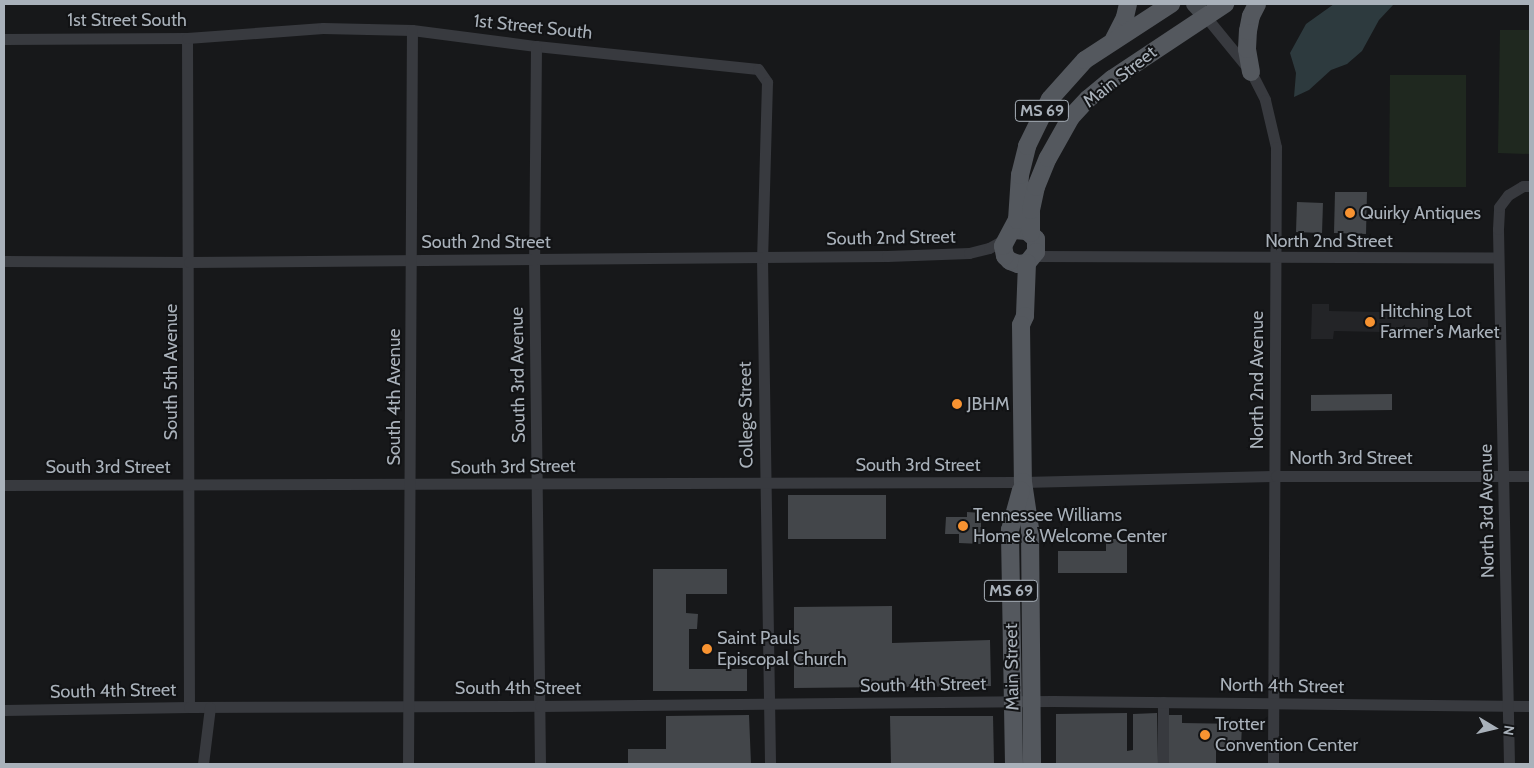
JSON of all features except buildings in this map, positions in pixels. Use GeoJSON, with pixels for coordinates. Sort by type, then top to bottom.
{"type":"FeatureCollection","features":[{"type":"Feature","properties":{"kind":"main road"},"geometry":{"type":"LineString","coordinates":[[1113,40],[1125,17],[1128,4]]}},
{"type":"Feature","properties":{"kind":"main road","name":"Main Street"},"geometry":{"type":"LineString","coordinates":[[1032,764],[1030,529],[1023,482],[1021,325],[1016,316],[1020,247],[1017,220],[1022,161],[1041,114],[1050,99],[1068,77],[1085,60],[1113,40],[1171,4]]}},
{"type":"Feature","properties":{"kind":"main road","name":"Main Street"},"geometry":{"type":"LineString","coordinates":[[1020,247],[1036,187],[1048,158],[1071,117],[1088,99],[1112,79],[1200,10],[1225,4]]}},
{"type":"Feature","properties":{"kind":"main road"},"geometry":{"type":"LineString","coordinates":[[1251,72],[1247,48],[1248,31],[1256,4]]}},
{"type":"Feature","properties":{"kind":"main road","name":"Main Street"},"geometry":{"type":"LineString","coordinates":[[1014,764],[1010,530],[1023,482]]}},
{"type":"Feature","properties":{"kind":"street","name":"North 2nd Avenue"},"geometry":{"type":"LineString","coordinates":[[1200,10],[1251,72],[1265,100],[1276,147],[1274,259],[1276,476],[1273,764]]}},
{"type":"Feature","properties":{"kind":"street","name":"1st Street South"},"geometry":{"type":"LineString","coordinates":[[4,39],[187,38],[324,28],[412,30],[536,46],[758,69]]}},
{"type":"Feature","properties":{"kind":"street","name":"South 4th Avenue"},"geometry":{"type":"LineString","coordinates":[[408,764],[412,30]]}},
{"type":"Feature","properties":{"kind":"street","name":"South 5th Avenue"},"geometry":{"type":"LineString","coordinates":[[187,38],[189,707]]}},
{"type":"Feature","properties":{"kind":"street","name":"South 3rd Avenue"},"geometry":{"type":"LineString","coordinates":[[536,46],[534,259],[540,764]]}},
{"type":"Feature","properties":{"kind":"street","name":"College Street"},"geometry":{"type":"LineString","coordinates":[[758,69],[767,82],[762,258],[770,764]]}},
{"type":"Feature","properties":{"kind":"street"},"geometry":{"type":"LineString","coordinates":[[1498,258],[1499,207],[1508,195],[1523,186],[1530,186]]}},
{"type":"Feature","properties":{"kind":"street","name":"South 2nd Street"},"geometry":{"type":"LineString","coordinates":[[4,261],[189,262],[762,258],[969,253],[988,248],[1020,247]]}},
{"type":"Feature","properties":{"kind":"street","name":"South 2nd Street"},"geometry":{"type":"LineString","coordinates":[[969,253],[972,256],[1020,247]]}},
{"type":"Feature","properties":{"kind":"street","name":"North 2nd Street"},"geometry":{"type":"LineString","coordinates":[[1020,247],[1069,255],[1274,259],[1498,258]]}},
{"type":"Feature","properties":{"kind":"street","name":"North 3rd Avenue"},"geometry":{"type":"LineString","coordinates":[[1498,258],[1509,764]]}},
{"type":"Feature","properties":{"kind":"street","name":"North 3rd Street"},"geometry":{"type":"LineString","coordinates":[[1023,482],[1276,476],[1530,476]]}},
{"type":"Feature","properties":{"kind":"street","name":"South 3rd Street"},"geometry":{"type":"LineString","coordinates":[[4,485],[1023,482]]}},
{"type":"Feature","properties":{"kind":"street","name":"North 4th Street"},"geometry":{"type":"LineString","coordinates":[[1032,702],[1530,706]]}},
{"type":"Feature","properties":{"kind":"street","name":"South 4th Street"},"geometry":{"type":"LineString","coordinates":[[4,710],[189,707],[1032,702]]}},
{"type":"Feature","properties":{"kind":"street"},"geometry":{"type":"LineString","coordinates":[[1163,702],[1163,764]]}},
{"type":"Feature","properties":{"kind":"street"},"geometry":{"type":"LineString","coordinates":[[203,764],[210,707]]}},
{"type":"Feature","properties":{"kind":"shaded area"},"geometry":{"type":"Polygon","coordinates":[[[1334,4],[1394,4],[1379,20],[1362,51],[1347,64],[1331,70],[1309,90],[1294,97],[1296,73],[1290,53],[1306,24],[1334,4]]]}},
{"type":"Feature","properties":{"kind":"shaded area"},"geometry":{"type":"Polygon","coordinates":[[[1500,30],[1530,30],[1530,154],[1498,153],[1500,30]]]}},
{"type":"Feature","properties":{"kind":"shaded area"},"geometry":{"type":"Polygon","coordinates":[[[1390,75],[1466,75],[1466,187],[1389,187],[1390,75]]]}},
{"type":"Feature","properties":{"kind":"shaded area","name":"Hitching Lot Farmer's Market"},"geometry":{"type":"Polygon","coordinates":[[[1312,304],[1329,304],[1329,311],[1428,313],[1428,333],[1334,331],[1333,339],[1311,339],[1312,304]]]}},
{"type":"Feature","properties":{"kind":"place","name":"Quirky Antiques"},"geometry":{"type":"Point","coordinates":[1350,213]}},
{"type":"Feature","properties":{"kind":"place","name":"Hitching Lot Farmer's Market"},"geometry":{"type":"Point","coordinates":[1370,322]}},
{"type":"Feature","properties":{"kind":"place","name":"JBHM"},"geometry":{"type":"Point","coordinates":[957,404]}},
{"type":"Feature","properties":{"kind":"place","name":"Tennessee Williams Home & Welcome Center"},"geometry":{"type":"Point","coordinates":[963,526]}},
{"type":"Feature","properties":{"kind":"place","name":"Saint Pauls Episcopal Church"},"geometry":{"type":"Point","coordinates":[707,649]}},
{"type":"Feature","properties":{"kind":"place","name":"Trotter Convention Center"},"geometry":{"type":"Point","coordinates":[1205,735]}}]}
